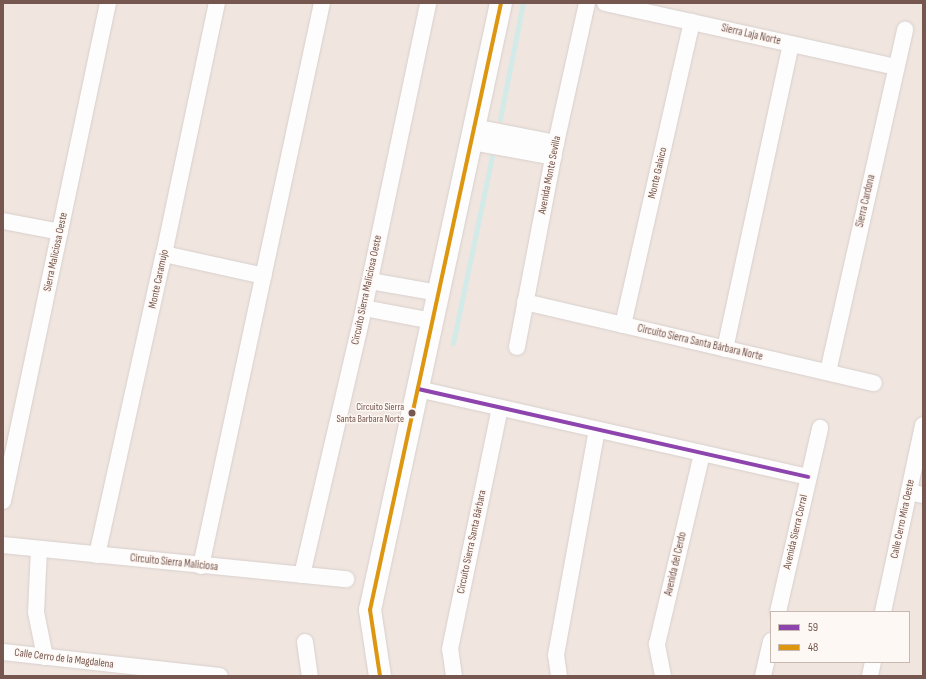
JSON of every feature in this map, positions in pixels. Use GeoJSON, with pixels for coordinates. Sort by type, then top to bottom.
{"type":"FeatureCollection","features":[{"type":"Feature","properties":{"kind":"street","name":"Sierra Maliciosa Oeste"},"geometry":{"type":"LineString","coordinates":[[3,501],[108,3]]}},
{"type":"Feature","properties":{"kind":"street","name":"Monte Caramujo"},"geometry":{"type":"LineString","coordinates":[[97,555],[164,254],[217,3]]}},
{"type":"Feature","properties":{"kind":"street"},"geometry":{"type":"LineString","coordinates":[[201,566],[322,3]]}},
{"type":"Feature","properties":{"kind":"street","name":"Circuito Sierra Maliciosa Oeste"},"geometry":{"type":"LineString","coordinates":[[302,575],[370,281],[428,3]]}},
{"type":"Feature","properties":{"kind":"street"},"geometry":{"type":"LineString","coordinates":[[380,676],[370,610],[501,3]]}},
{"type":"Feature","properties":{"kind":"street","name":"Avenida Monte Sevilla"},"geometry":{"type":"LineString","coordinates":[[517,347],[555,150],[586,3]]}},
{"type":"Feature","properties":{"kind":"street","name":"Sierra Laja Norte"},"geometry":{"type":"LineString","coordinates":[[606,3],[896,67]]}},
{"type":"Feature","properties":{"kind":"street","name":"Monte Galaico"},"geometry":{"type":"LineString","coordinates":[[623,325],[692,22]]}},
{"type":"Feature","properties":{"kind":"street","name":"Sierra Cardona"},"geometry":{"type":"LineString","coordinates":[[828,372],[904,30]]}},
{"type":"Feature","properties":{"kind":"street"},"geometry":{"type":"LineString","coordinates":[[726,349],[791,44]]}},
{"type":"Feature","properties":{"kind":"street"},"geometry":{"type":"LineString","coordinates":[[473,134],[555,150]]}},
{"type":"Feature","properties":{"kind":"street"},"geometry":{"type":"LineString","coordinates":[[3,221],[60,232]]}},
{"type":"Feature","properties":{"kind":"street"},"geometry":{"type":"LineString","coordinates":[[164,254],[264,276]]}},
{"type":"Feature","properties":{"kind":"street"},"geometry":{"type":"LineString","coordinates":[[370,281],[438,293]]}},
{"type":"Feature","properties":{"kind":"street","name":"Circuito Sierra Santa Bárbara Norte"},"geometry":{"type":"LineString","coordinates":[[525,302],[874,383]]}},
{"type":"Feature","properties":{"kind":"street"},"geometry":{"type":"LineString","coordinates":[[364,308],[432,322]]}},
{"type":"Feature","properties":{"kind":"street"},"geometry":{"type":"LineString","coordinates":[[418,389],[808,477]]}},
{"type":"Feature","properties":{"kind":"street","name":"Circuito Sierra Santa Bárbara"},"geometry":{"type":"LineString","coordinates":[[454,676],[450,649],[500,408]]}},
{"type":"Feature","properties":{"kind":"street","name":"Calle Cerro Mira Oeste"},"geometry":{"type":"LineString","coordinates":[[883,611],[916,494],[923,425]]}},
{"type":"Feature","properties":{"kind":"street","name":"Avenida Sierra Corral"},"geometry":{"type":"LineString","coordinates":[[778,611],[820,428]]}},
{"type":"Feature","properties":{"kind":"street"},"geometry":{"type":"LineString","coordinates":[[560,676],[556,655],[597,430]]}},
{"type":"Feature","properties":{"kind":"street","name":"Avenida del Cerdo"},"geometry":{"type":"LineString","coordinates":[[663,676],[657,644],[702,453]]}},
{"type":"Feature","properties":{"kind":"street","name":"Circuito Sierra Maliciosa"},"geometry":{"type":"LineString","coordinates":[[3,545],[346,580]]}},
{"type":"Feature","properties":{"kind":"street"},"geometry":{"type":"LineString","coordinates":[[39,549],[36,612],[45,657]]}},
{"type":"Feature","properties":{"kind":"street"},"geometry":{"type":"LineString","coordinates":[[305,642],[310,676]]}},
{"type":"Feature","properties":{"kind":"street"},"geometry":{"type":"LineString","coordinates":[[763,676],[770,645]]}},
{"type":"Feature","properties":{"kind":"street","name":"Calle Cerro de la Magdalena"},"geometry":{"type":"LineString","coordinates":[[3,652],[45,657],[96,670],[210,675]]}},
{"type":"Feature","properties":{"kind":"street"},"geometry":{"type":"LineString","coordinates":[[870,676],[873,663]]}},
{"type":"Feature","properties":{"kind":"shaded area"},"geometry":{"type":"Polygon","coordinates":[[[3,3],[923,3],[923,676],[3,676],[3,3]]]}},
{"type":"Feature","properties":{"kind":"waterway"},"geometry":{"type":"LineString","coordinates":[[500,119],[523,3]]}},
{"type":"Feature","properties":{"kind":"waterway"},"geometry":{"type":"LineString","coordinates":[[453,343],[492,157]]}},
{"type":"Feature","properties":{"kind":"transit line","name":"48"},"geometry":{"type":"LineString","coordinates":[[380,676],[370,610],[501,3]]}},
{"type":"Feature","properties":{"kind":"transit line","name":"59"},"geometry":{"type":"LineString","coordinates":[[418,389],[808,477]]}},
{"type":"Feature","properties":{"kind":"place","name":"Circuito Sierra Santa Barbara Norte"},"geometry":{"type":"Point","coordinates":[412,413]}}]}
